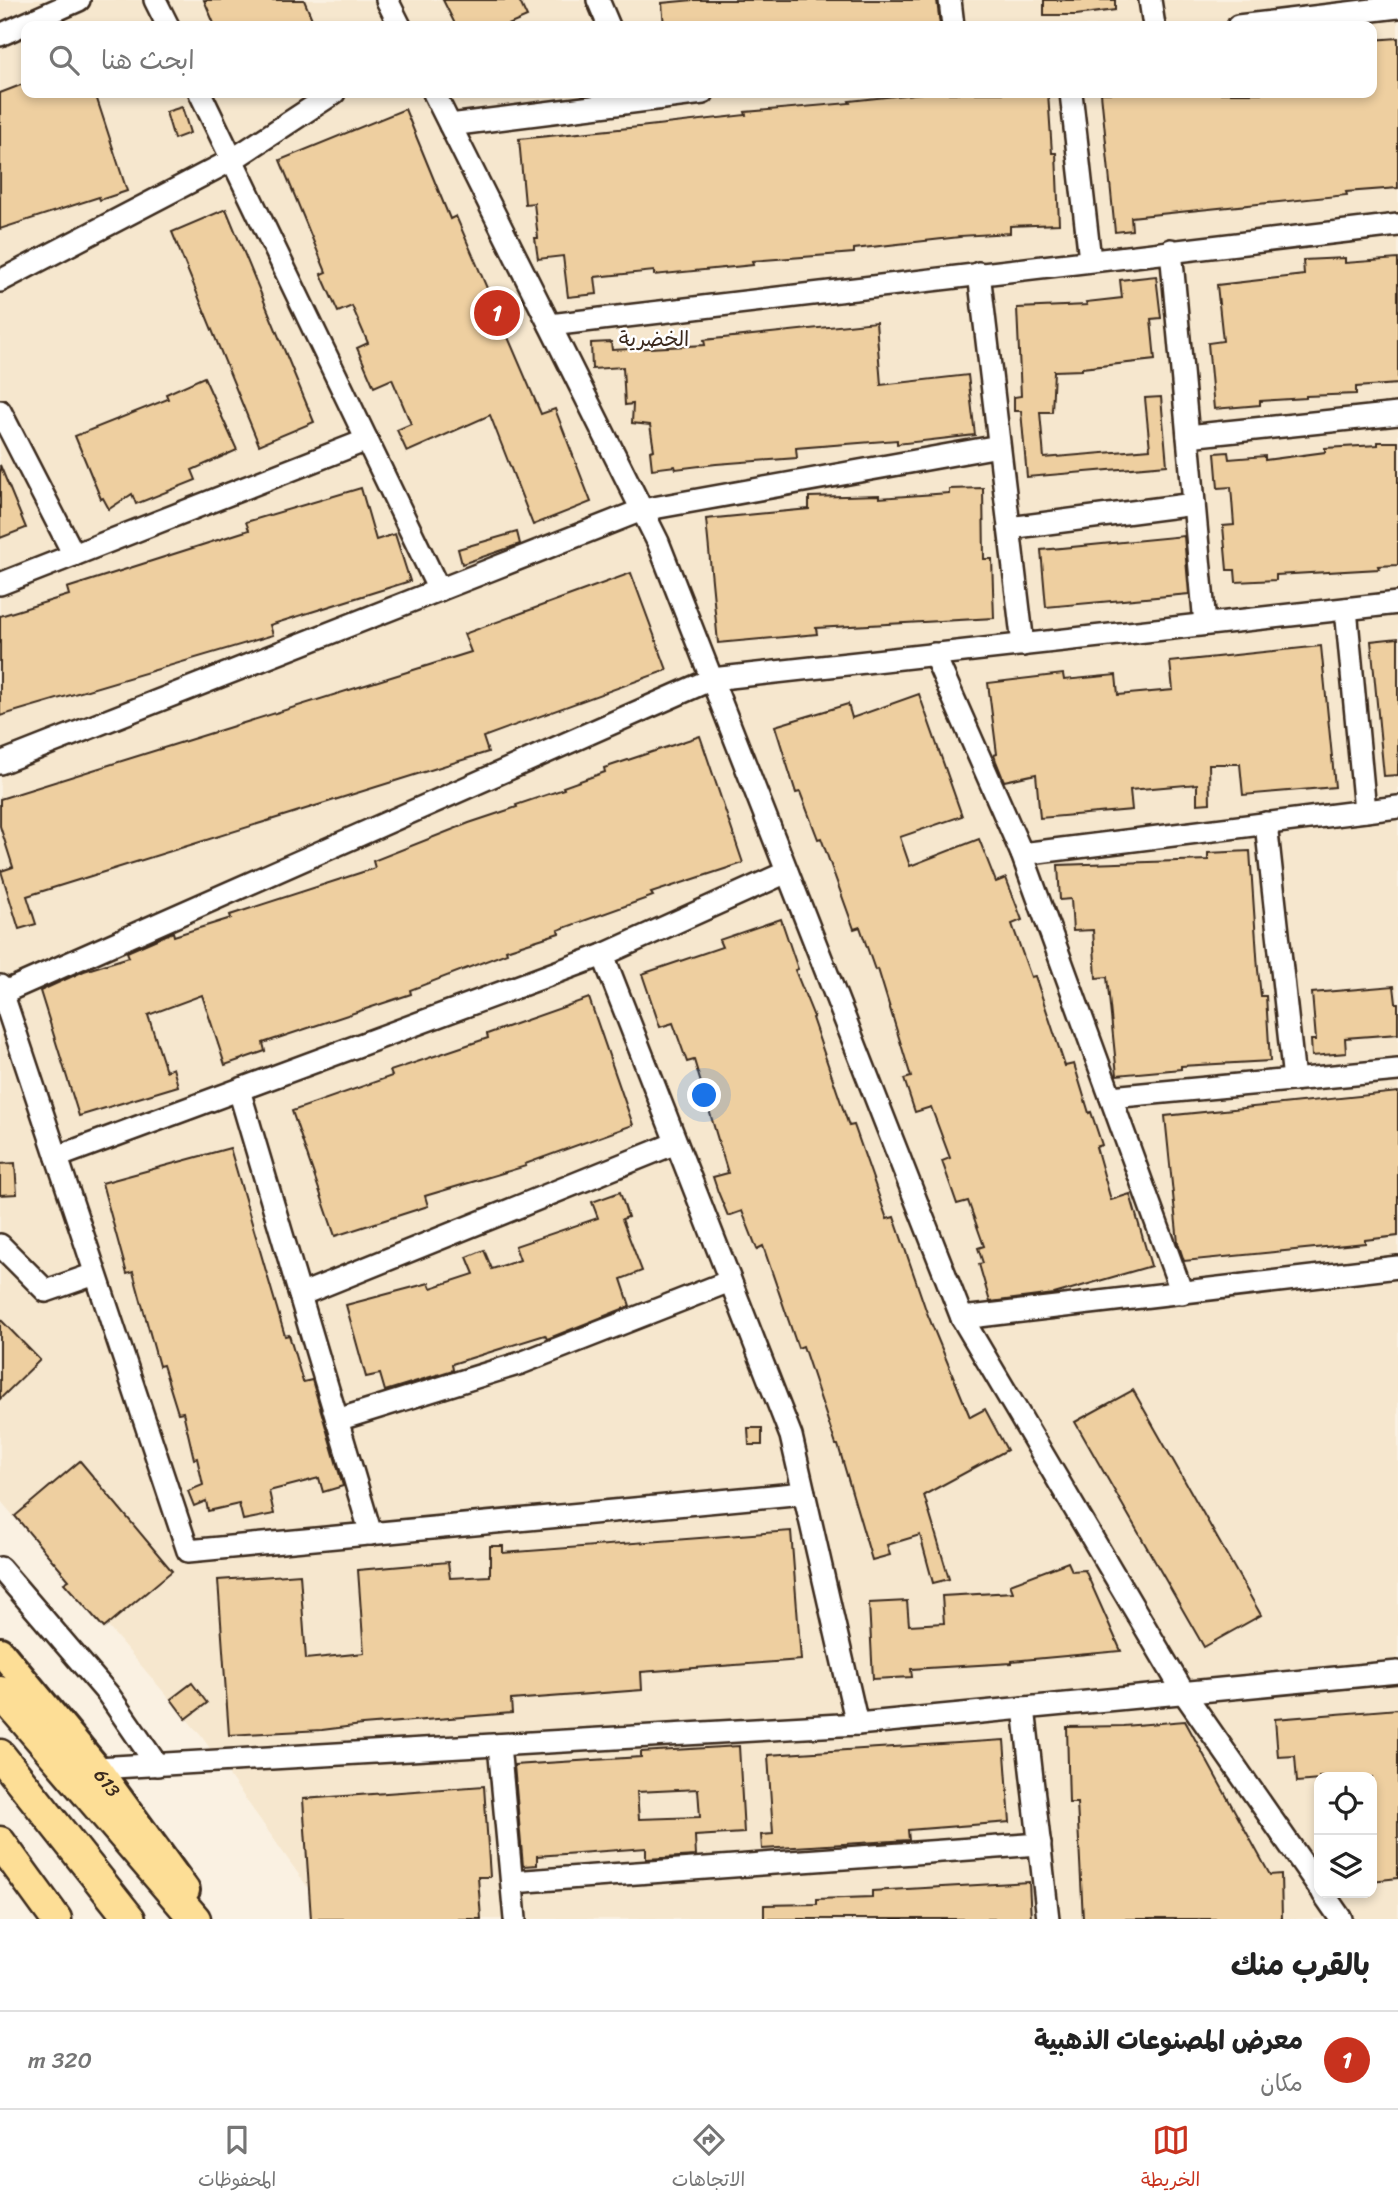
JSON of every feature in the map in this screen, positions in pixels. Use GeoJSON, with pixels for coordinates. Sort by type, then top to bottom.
{"type":"FeatureCollection","features":[{"type":"Feature","properties":{"kind":"highway"},"geometry":{"type":"LineString","coordinates":[[0,1692],[195,1919]]}},
{"type":"Feature","properties":{"kind":"highway"},"geometry":{"type":"LineString","coordinates":[[0,1755],[130,1919]]}},
{"type":"Feature","properties":{"kind":"highway"},"geometry":{"type":"LineString","coordinates":[[0,1842],[56,1919]]}},
{"type":"Feature","properties":{"kind":"main road","name":"613"},"geometry":{"type":"LineString","coordinates":[[0,1651],[97,1768],[207,1919]]}},
{"type":"Feature","properties":{"kind":"street"},"geometry":{"type":"LineString","coordinates":[[32,21],[79,0]]}},
{"type":"Feature","properties":{"kind":"street"},"geometry":{"type":"LineString","coordinates":[[155,0],[166,21]]}},
{"type":"Feature","properties":{"kind":"street"},"geometry":{"type":"LineString","coordinates":[[387,0],[398,21]]}},
{"type":"Feature","properties":{"kind":"street"},"geometry":{"type":"LineString","coordinates":[[598,0],[607,21]]}},
{"type":"Feature","properties":{"kind":"street"},"geometry":{"type":"LineString","coordinates":[[950,0],[952,21]]}},
{"type":"Feature","properties":{"kind":"street"},"geometry":{"type":"LineString","coordinates":[[1150,0],[1153,21]]}},
{"type":"Feature","properties":{"kind":"street"},"geometry":{"type":"LineString","coordinates":[[1280,21],[1398,7]]}},
{"type":"Feature","properties":{"kind":"street"},"geometry":{"type":"LineString","coordinates":[[0,35],[21,26]]}},
{"type":"Feature","properties":{"kind":"street"},"geometry":{"type":"LineString","coordinates":[[202,98],[439,590]]}},
{"type":"Feature","properties":{"kind":"street"},"geometry":{"type":"LineString","coordinates":[[0,281],[232,160],[326,98]]}},
{"type":"Feature","properties":{"kind":"street"},"geometry":{"type":"LineString","coordinates":[[436,98],[658,542],[962,1318],[1184,1693],[1314,1880]]}},
{"type":"Feature","properties":{"kind":"street"},"geometry":{"type":"LineString","coordinates":[[450,125],[632,98]]}},
{"type":"Feature","properties":{"kind":"street"},"geometry":{"type":"LineString","coordinates":[[1072,98],[1090,260]]}},
{"type":"Feature","properties":{"kind":"street"},"geometry":{"type":"LineString","coordinates":[[550,325],[1398,225]]}},
{"type":"Feature","properties":{"kind":"street"},"geometry":{"type":"LineString","coordinates":[[1171,250],[1205,624]]}},
{"type":"Feature","properties":{"kind":"street"},"geometry":{"type":"LineString","coordinates":[[979,273],[1023,645]]}},
{"type":"Feature","properties":{"kind":"street"},"geometry":{"type":"LineString","coordinates":[[0,411],[74,555]]}},
{"type":"Feature","properties":{"kind":"street"},"geometry":{"type":"LineString","coordinates":[[1188,436],[1398,414]]}},
{"type":"Feature","properties":{"kind":"street"},"geometry":{"type":"LineString","coordinates":[[0,584],[366,440]]}},
{"type":"Feature","properties":{"kind":"street"},"geometry":{"type":"LineString","coordinates":[[0,763],[642,510],[999,446]]}},
{"type":"Feature","properties":{"kind":"street"},"geometry":{"type":"LineString","coordinates":[[1009,528],[1194,504]]}},
{"type":"Feature","properties":{"kind":"street"},"geometry":{"type":"LineString","coordinates":[[804,1493],[188,1551],[1,990],[712,679],[1398,603]]}},
{"type":"Feature","properties":{"kind":"street"},"geometry":{"type":"LineString","coordinates":[[1346,609],[1365,811]]}},
{"type":"Feature","properties":{"kind":"street"},"geometry":{"type":"LineString","coordinates":[[934,654],[1022,854],[1182,1293]]}},
{"type":"Feature","properties":{"kind":"street"},"geometry":{"type":"LineString","coordinates":[[1022,854],[1398,807]]}},
{"type":"Feature","properties":{"kind":"street"},"geometry":{"type":"LineString","coordinates":[[1266,824],[1294,1080]]}},
{"type":"Feature","properties":{"kind":"street"},"geometry":{"type":"LineString","coordinates":[[57,1157],[603,955],[787,872]]}},
{"type":"Feature","properties":{"kind":"street"},"geometry":{"type":"LineString","coordinates":[[603,955],[791,1436],[857,1724]]}},
{"type":"Feature","properties":{"kind":"street"},"geometry":{"type":"LineString","coordinates":[[1111,1097],[1398,1070]]}},
{"type":"Feature","properties":{"kind":"street"},"geometry":{"type":"LineString","coordinates":[[239,1090],[371,1534]]}},
{"type":"Feature","properties":{"kind":"street"},"geometry":{"type":"LineString","coordinates":[[300,1295],[676,1143]]}},
{"type":"Feature","properties":{"kind":"street"},"geometry":{"type":"LineString","coordinates":[[0,1245],[46,1291],[95,1274]]}},
{"type":"Feature","properties":{"kind":"street"},"geometry":{"type":"LineString","coordinates":[[962,1318],[1398,1267]]}},
{"type":"Feature","properties":{"kind":"street"},"geometry":{"type":"LineString","coordinates":[[337,1420],[521,1363],[730,1281]]}},
{"type":"Feature","properties":{"kind":"street"},"geometry":{"type":"LineString","coordinates":[[0,1568],[108,1694],[157,1765]]}},
{"type":"Feature","properties":{"kind":"street"},"geometry":{"type":"LineString","coordinates":[[97,1768],[857,1724],[1398,1672]]}},
{"type":"Feature","properties":{"kind":"street"},"geometry":{"type":"LineString","coordinates":[[1024,1708],[1048,1919]]}},
{"type":"Feature","properties":{"kind":"street"},"geometry":{"type":"LineString","coordinates":[[499,1745],[515,1919]]}},
{"type":"Feature","properties":{"kind":"street"},"geometry":{"type":"LineString","coordinates":[[512,1882],[1040,1844]]}},
{"type":"Feature","properties":{"kind":"street"},"geometry":{"type":"LineString","coordinates":[[1326,1898],[1341,1919]]}},
{"type":"Feature","properties":{"kind":"shaded area"},"geometry":{"type":"Polygon","coordinates":[[[0,0],[1398,0],[1398,1919],[330,1919],[202,1737],[0,1500],[0,0]]]}},
{"type":"Feature","properties":{"kind":"building"},"geometry":{"type":"Polygon","coordinates":[[[204,0],[304,0],[313,21],[213,21],[204,0]]]}},
{"type":"Feature","properties":{"kind":"building"},"geometry":{"type":"Polygon","coordinates":[[[443,0],[519,0],[527,17],[518,21],[454,21],[443,0]]]}},
{"type":"Feature","properties":{"kind":"building"},"geometry":{"type":"Polygon","coordinates":[[[693,0],[937,0],[939,21],[664,21],[662,3],[693,0]]]}},
{"type":"Feature","properties":{"kind":"building"},"geometry":{"type":"Polygon","coordinates":[[[1044,0],[1115,0],[1115,10],[1076,15],[1044,15],[1044,0]]]}},
{"type":"Feature","properties":{"kind":"building"},"geometry":{"type":"Polygon","coordinates":[[[1398,38],[1398,188],[1131,217],[1132,230],[1115,232],[1102,98],[1377,98],[1377,40],[1398,38]]]}},
{"type":"Feature","properties":{"kind":"building"},"geometry":{"type":"Polygon","coordinates":[[[21,85],[21,98],[97,98],[127,191],[100,200],[99,197],[0,229],[0,93],[21,85]]]}},
{"type":"Feature","properties":{"kind":"building"},"geometry":{"type":"Polygon","coordinates":[[[877,98],[1048,98],[1052,153],[1056,153],[1059,224],[1010,226],[1010,233],[959,236],[854,249],[854,253],[752,261],[753,265],[654,275],[654,271],[595,277],[597,294],[568,297],[563,256],[538,259],[534,203],[525,204],[519,139],[746,115],[745,112],[850,103],[849,101],[877,98]]]}},
{"type":"Feature","properties":{"kind":"building"},"geometry":{"type":"Polygon","coordinates":[[[182,107],[190,133],[174,139],[166,112],[182,107]]]}},
{"type":"Feature","properties":{"kind":"building"},"geometry":{"type":"Polygon","coordinates":[[[405,109],[450,219],[456,216],[541,414],[555,409],[591,502],[533,525],[490,415],[407,452],[397,430],[411,424],[392,379],[374,387],[357,348],[368,343],[352,306],[338,312],[321,274],[326,272],[280,160],[405,109]]]}},
{"type":"Feature","properties":{"kind":"building"},"geometry":{"type":"Polygon","coordinates":[[[226,209],[314,422],[259,445],[172,232],[226,209]]]}},
{"type":"Feature","properties":{"kind":"building"},"geometry":{"type":"Polygon","coordinates":[[[1345,258],[1345,263],[1398,259],[1398,384],[1356,387],[1356,394],[1306,396],[1260,401],[1260,405],[1214,409],[1208,343],[1223,341],[1217,285],[1304,275],[1303,260],[1345,258]]]}},
{"type":"Feature","properties":{"kind":"building"},"geometry":{"type":"Polygon","coordinates":[[[1156,276],[1161,318],[1151,319],[1155,360],[1054,371],[1052,412],[1040,412],[1044,458],[1150,449],[1145,398],[1161,397],[1167,465],[1027,477],[1021,411],[1014,411],[1014,397],[1021,396],[1017,308],[1087,305],[1086,302],[1122,298],[1120,280],[1156,276]]]}},
{"type":"Feature","properties":{"kind":"building"},"geometry":{"type":"Polygon","coordinates":[[[876,322],[881,385],[968,375],[975,435],[897,444],[897,440],[796,448],[797,458],[652,469],[650,451],[654,450],[650,425],[632,423],[633,404],[625,405],[623,367],[592,369],[591,343],[611,342],[612,350],[705,345],[704,340],[876,322]]]}},
{"type":"Feature","properties":{"kind":"building"},"geometry":{"type":"Polygon","coordinates":[[[204,377],[237,450],[192,470],[196,480],[136,504],[132,494],[109,509],[103,498],[101,499],[75,436],[168,399],[166,394],[204,377]]]}},
{"type":"Feature","properties":{"kind":"building"},"geometry":{"type":"Polygon","coordinates":[[[1378,442],[1398,442],[1398,565],[1378,566],[1379,569],[1276,575],[1276,580],[1236,582],[1235,570],[1227,570],[1223,526],[1234,525],[1231,487],[1218,488],[1215,453],[1228,452],[1229,459],[1265,456],[1265,460],[1325,452],[1325,448],[1378,445],[1378,442]]]}},
{"type":"Feature","properties":{"kind":"building"},"geometry":{"type":"Polygon","coordinates":[[[0,465],[26,528],[0,538],[0,465]]]}},
{"type":"Feature","properties":{"kind":"building"},"geometry":{"type":"Polygon","coordinates":[[[361,488],[376,540],[395,534],[410,581],[270,625],[273,635],[0,716],[0,616],[69,595],[67,588],[249,530],[246,522],[361,488]]]}},
{"type":"Feature","properties":{"kind":"building"},"geometry":{"type":"Polygon","coordinates":[[[983,488],[984,559],[992,559],[994,618],[816,628],[817,634],[718,643],[706,519],[809,509],[809,497],[879,495],[879,498],[949,493],[949,489],[983,488]]]}},
{"type":"Feature","properties":{"kind":"building"},"geometry":{"type":"Polygon","coordinates":[[[517,532],[520,544],[462,564],[458,549],[517,532]]]}},
{"type":"Feature","properties":{"kind":"building"},"geometry":{"type":"Polygon","coordinates":[[[1184,536],[1189,594],[1046,607],[1041,550],[1184,536]]]}},
{"type":"Feature","properties":{"kind":"building"},"geometry":{"type":"Polygon","coordinates":[[[631,573],[667,670],[483,737],[488,752],[27,896],[36,924],[19,929],[1,871],[13,867],[0,826],[0,799],[471,652],[464,634],[631,573]]]}},
{"type":"Feature","properties":{"kind":"building"},"geometry":{"type":"Polygon","coordinates":[[[1398,638],[1398,775],[1384,776],[1371,641],[1398,638]]]}},
{"type":"Feature","properties":{"kind":"building"},"geometry":{"type":"Polygon","coordinates":[[[1321,646],[1335,787],[1243,795],[1240,764],[1209,764],[1210,803],[1197,804],[1197,784],[1130,790],[1132,810],[1040,818],[1036,774],[1004,781],[996,761],[988,683],[1063,674],[1064,680],[1116,675],[1118,695],[1173,690],[1170,662],[1321,646]]]}},
{"type":"Feature","properties":{"kind":"building"},"geometry":{"type":"Polygon","coordinates":[[[919,694],[962,816],[900,837],[910,866],[979,839],[996,882],[1006,878],[1022,920],[1012,924],[1031,977],[1035,976],[1065,1066],[1074,1064],[1102,1145],[1096,1147],[1111,1200],[1130,1194],[1151,1266],[1054,1294],[990,1302],[979,1264],[983,1263],[978,1248],[984,1246],[968,1201],[957,1204],[942,1161],[950,1158],[931,1107],[915,1112],[904,1079],[911,1077],[878,969],[875,970],[860,927],[854,929],[821,838],[818,839],[800,792],[796,793],[775,726],[848,704],[852,718],[919,694]]]}},
{"type":"Feature","properties":{"kind":"building"},"geometry":{"type":"Polygon","coordinates":[[[700,736],[743,863],[651,893],[653,896],[558,930],[559,933],[506,950],[507,953],[410,990],[411,994],[263,1043],[265,1051],[225,1065],[202,995],[148,1015],[166,1071],[173,1068],[178,1086],[79,1116],[40,991],[84,971],[129,957],[127,952],[173,932],[174,936],[231,918],[230,915],[375,868],[373,861],[564,789],[563,787],[605,772],[604,768],[700,736]]]}},
{"type":"Feature","properties":{"kind":"building"},"geometry":{"type":"Polygon","coordinates":[[[1250,851],[1258,970],[1261,996],[1266,996],[1270,1061],[1181,1066],[1181,1069],[1117,1075],[1107,977],[1096,978],[1093,930],[1073,931],[1071,899],[1060,900],[1058,865],[1208,860],[1208,853],[1250,851]]]}},
{"type":"Feature","properties":{"kind":"building"},"geometry":{"type":"Polygon","coordinates":[[[781,919],[798,969],[795,970],[814,1017],[812,1018],[849,1126],[854,1125],[887,1219],[894,1217],[927,1313],[970,1417],[985,1409],[1007,1450],[924,1495],[949,1579],[933,1583],[920,1535],[887,1545],[890,1555],[872,1560],[838,1445],[803,1346],[798,1348],[763,1246],[757,1249],[742,1211],[728,1216],[718,1192],[713,1177],[728,1173],[694,1060],[687,1062],[673,1023],[660,1027],[642,974],[722,947],[719,940],[781,919]]]}},
{"type":"Feature","properties":{"kind":"building"},"geometry":{"type":"Polygon","coordinates":[[[1394,986],[1398,1003],[1398,1034],[1345,1038],[1346,1053],[1312,1056],[1311,1040],[1316,1040],[1312,993],[1394,986]]]}},
{"type":"Feature","properties":{"kind":"building"},"geometry":{"type":"Polygon","coordinates":[[[589,998],[633,1125],[525,1164],[526,1166],[425,1196],[428,1206],[335,1236],[292,1111],[392,1076],[390,1071],[488,1038],[487,1034],[589,998]]]}},
{"type":"Feature","properties":{"kind":"building"},"geometry":{"type":"Polygon","coordinates":[[[1398,1092],[1398,1236],[1365,1240],[1365,1243],[1184,1261],[1178,1243],[1165,1116],[1398,1092]]]}},
{"type":"Feature","properties":{"kind":"building"},"geometry":{"type":"Polygon","coordinates":[[[230,1148],[285,1336],[289,1335],[303,1382],[312,1380],[343,1486],[323,1492],[319,1478],[269,1491],[274,1514],[243,1520],[239,1504],[208,1511],[206,1501],[194,1506],[188,1491],[203,1485],[197,1458],[194,1459],[183,1412],[178,1413],[163,1365],[159,1366],[133,1272],[127,1274],[102,1183],[230,1148]]]}},
{"type":"Feature","properties":{"kind":"building"},"geometry":{"type":"Polygon","coordinates":[[[15,1163],[17,1194],[0,1195],[0,1164],[15,1163]]]}},
{"type":"Feature","properties":{"kind":"building"},"geometry":{"type":"Polygon","coordinates":[[[620,1192],[628,1217],[622,1219],[642,1271],[621,1279],[630,1306],[547,1339],[545,1335],[452,1364],[453,1370],[385,1391],[380,1374],[366,1377],[346,1305],[429,1283],[431,1288],[474,1274],[467,1257],[484,1250],[492,1269],[520,1260],[515,1246],[598,1218],[592,1202],[620,1192]]]}},
{"type":"Feature","properties":{"kind":"building"},"geometry":{"type":"Polygon","coordinates":[[[0,1319],[40,1360],[0,1399],[0,1319]]]}},
{"type":"Feature","properties":{"kind":"building"},"geometry":{"type":"Polygon","coordinates":[[[1133,1390],[1261,1615],[1204,1647],[1075,1422],[1133,1390]]]}},
{"type":"Feature","properties":{"kind":"building"},"geometry":{"type":"Polygon","coordinates":[[[748,1428],[762,1428],[762,1445],[749,1445],[748,1428]]]}},
{"type":"Feature","properties":{"kind":"building"},"geometry":{"type":"Polygon","coordinates":[[[80,1461],[172,1571],[104,1628],[64,1583],[69,1580],[15,1516],[80,1461]]]}},
{"type":"Feature","properties":{"kind":"building"},"geometry":{"type":"Polygon","coordinates":[[[791,1531],[801,1660],[641,1672],[642,1690],[511,1700],[512,1713],[322,1730],[229,1735],[218,1580],[300,1574],[306,1659],[364,1653],[358,1570],[448,1562],[450,1578],[490,1576],[490,1546],[503,1546],[503,1553],[791,1531]]]}},
{"type":"Feature","properties":{"kind":"building"},"geometry":{"type":"Polygon","coordinates":[[[1068,1562],[1072,1571],[1085,1570],[1121,1651],[1012,1663],[911,1669],[912,1677],[873,1679],[869,1603],[907,1601],[909,1625],[944,1623],[942,1596],[1013,1592],[1010,1584],[1068,1562]]]}},
{"type":"Feature","properties":{"kind":"building"},"geometry":{"type":"Polygon","coordinates":[[[192,1683],[207,1703],[186,1719],[171,1699],[192,1683]]]}},
{"type":"Feature","properties":{"kind":"building"},"geometry":{"type":"Polygon","coordinates":[[[1398,1709],[1398,1878],[1377,1880],[1377,1772],[1314,1772],[1314,1780],[1297,1782],[1295,1756],[1278,1757],[1275,1719],[1398,1709]]]}},
{"type":"Feature","properties":{"kind":"building"},"geometry":{"type":"Polygon","coordinates":[[[1185,1721],[1270,1875],[1281,1874],[1282,1919],[1083,1919],[1077,1803],[1069,1803],[1067,1727],[1185,1721]]]}},
{"type":"Feature","properties":{"kind":"building"},"geometry":{"type":"Polygon","coordinates":[[[1004,1740],[1010,1822],[908,1830],[909,1840],[762,1849],[761,1835],[773,1834],[768,1755],[1004,1740]]]}},
{"type":"Feature","properties":{"kind":"building"},"geometry":{"type":"Polygon","coordinates":[[[739,1746],[744,1833],[695,1836],[696,1856],[646,1859],[646,1848],[537,1856],[537,1865],[523,1866],[514,1765],[641,1757],[641,1752],[739,1746]],[[698,1789],[637,1792],[639,1819],[700,1817],[698,1789]]]}},
{"type":"Feature","properties":{"kind":"building"},"geometry":{"type":"Polygon","coordinates":[[[484,1786],[490,1877],[478,1877],[481,1919],[311,1919],[303,1799],[484,1786]]]}},
{"type":"Feature","properties":{"kind":"building"},"geometry":{"type":"Polygon","coordinates":[[[1029,1882],[1031,1919],[764,1919],[764,1905],[817,1904],[817,1899],[872,1897],[872,1891],[1029,1882]]]}},
{"type":"Feature","properties":{"kind":"place","name":"معرض المصنوعات الذهبية"},"geometry":{"type":"Point","coordinates":[497,313]}},
{"type":"Feature","properties":{"kind":"district","name":"الخضرية"},"geometry":{"type":"Point","coordinates":[654,339]}}]}
